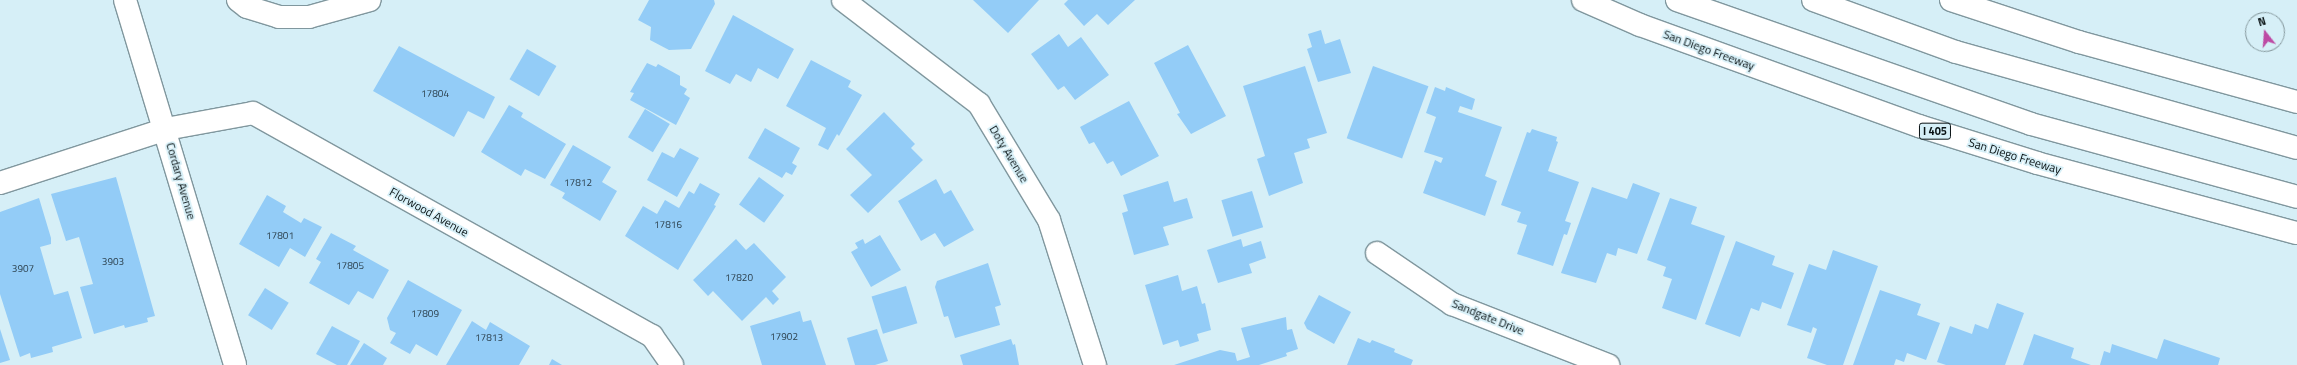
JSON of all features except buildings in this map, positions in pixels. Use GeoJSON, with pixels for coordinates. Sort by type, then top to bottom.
{"type":"FeatureCollection","features":[{"type":"Feature","properties":{"kind":"main road","name":"Cordary Avenue"},"geometry":{"type":"LineString","coordinates":[[125,0],[166,129],[233,365]]}},
{"type":"Feature","properties":{"kind":"main road"},"geometry":{"type":"LineString","coordinates":[[238,0],[247,7],[279,17],[308,17],[370,0]]}},
{"type":"Feature","properties":{"kind":"main road","name":"Doty Avenue"},"geometry":{"type":"LineString","coordinates":[[843,0],[979,104],[1049,220],[1095,365]]}},
{"type":"Feature","properties":{"kind":"main road","name":"San Diego Freeway"},"geometry":{"type":"LineString","coordinates":[[1583,0],[1640,25],[1919,126],[2044,165],[2297,233]]}},
{"type":"Feature","properties":{"kind":"main road"},"geometry":{"type":"LineString","coordinates":[[1677,0],[2031,124],[2297,197]]}},
{"type":"Feature","properties":{"kind":"main road"},"geometry":{"type":"LineString","coordinates":[[1813,0],[1956,52],[2297,148]]}},
{"type":"Feature","properties":{"kind":"main road"},"geometry":{"type":"LineString","coordinates":[[1951,0],[2079,42],[2297,102]]}},
{"type":"Feature","properties":{"kind":"main road","name":"Florwood Avenue"},"geometry":{"type":"LineString","coordinates":[[0,182],[166,129],[253,113],[652,336],[672,365]]}},
{"type":"Feature","properties":{"kind":"main road","name":"Sandgate Drive"},"geometry":{"type":"LineString","coordinates":[[1376,253],[1452,304],[1608,365]]}}]}
